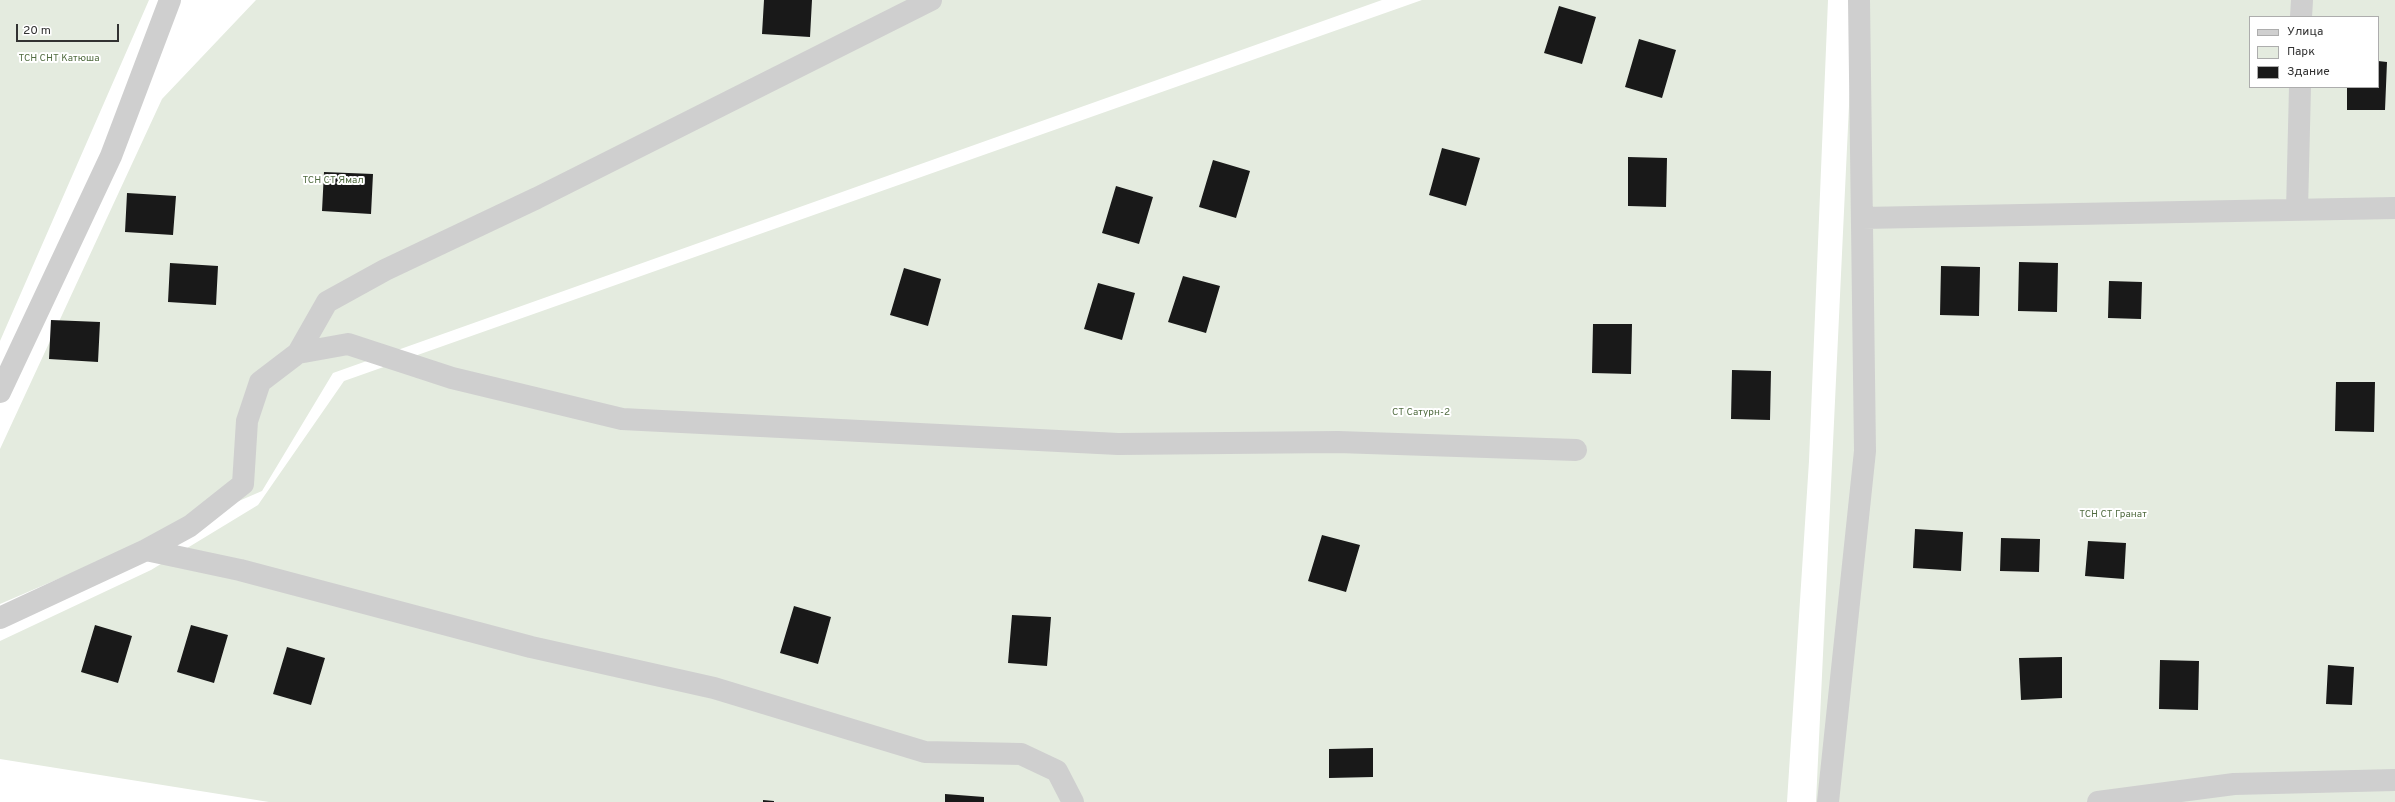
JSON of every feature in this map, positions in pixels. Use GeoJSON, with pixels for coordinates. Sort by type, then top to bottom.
{"type":"FeatureCollection","features":[{"type":"Feature","properties":{"kind":"street"},"geometry":{"type":"LineString","coordinates":[[0,392],[111,156],[170,0]]}},
{"type":"Feature","properties":{"kind":"street"},"geometry":{"type":"LineString","coordinates":[[0,618],[146,550],[190,526],[243,484],[247,421],[260,382],[298,353],[328,302],[385,270],[537,198],[930,0]]}},
{"type":"Feature","properties":{"kind":"street"},"geometry":{"type":"LineString","coordinates":[[1828,802],[1865,451],[1859,0]]}},
{"type":"Feature","properties":{"kind":"street"},"geometry":{"type":"LineString","coordinates":[[2301,16],[2302,0]]}},
{"type":"Feature","properties":{"kind":"street"},"geometry":{"type":"LineString","coordinates":[[2298,210],[2300,88]]}},
{"type":"Feature","properties":{"kind":"street"},"geometry":{"type":"LineString","coordinates":[[1862,218],[2395,208]]}},
{"type":"Feature","properties":{"kind":"street"},"geometry":{"type":"LineString","coordinates":[[298,353],[348,344],[452,378],[622,419],[1118,444],[1338,442],[1576,450]]}},
{"type":"Feature","properties":{"kind":"street"},"geometry":{"type":"LineString","coordinates":[[146,550],[240,570],[531,647],[714,688],[925,752],[1020,754],[1057,771],[1073,802]]}},
{"type":"Feature","properties":{"kind":"street"},"geometry":{"type":"LineString","coordinates":[[2098,802],[2234,784],[2395,780]]}},
{"type":"Feature","properties":{"kind":"green space","name":"ТСН СНТ Катюша"},"geometry":{"type":"Polygon","coordinates":[[[0,0],[149,0],[0,341],[0,0]]]}},
{"type":"Feature","properties":{"kind":"green space","name":"ТСН СТ Ямал"},"geometry":{"type":"Polygon","coordinates":[[[256,0],[1382,0],[333,373],[262,491],[0,604],[0,449],[162,99],[256,0]]]}},
{"type":"Feature","properties":{"kind":"green space","name":"СТ Сатурн-2"},"geometry":{"type":"Polygon","coordinates":[[[1422,0],[1828,0],[1809,461],[1787,802],[269,802],[0,759],[0,641],[151,570],[258,505],[344,381],[1422,0]]]}},
{"type":"Feature","properties":{"kind":"green space","name":"ТСН СТ Гранат"},"geometry":{"type":"Polygon","coordinates":[[[1854,0],[2395,0],[2395,802],[1816,802],[1854,0]]]}},
{"type":"Feature","properties":{"kind":"building"},"geometry":{"type":"Polygon","coordinates":[[[764,0],[812,0],[810,37],[762,34],[764,0]]]}},
{"type":"Feature","properties":{"kind":"building"},"geometry":{"type":"Polygon","coordinates":[[[1559,6],[1596,17],[1582,64],[1544,53],[1559,6]]]}},
{"type":"Feature","properties":{"kind":"building"},"geometry":{"type":"Polygon","coordinates":[[[1639,39],[1676,50],[1662,98],[1625,87],[1639,39]]]}},
{"type":"Feature","properties":{"kind":"building"},"geometry":{"type":"Polygon","coordinates":[[[2379,61],[2387,62],[2385,110],[2347,110],[2347,88],[2379,88],[2379,61]]]}},
{"type":"Feature","properties":{"kind":"building"},"geometry":{"type":"Polygon","coordinates":[[[1442,148],[1480,158],[1466,206],[1429,195],[1442,148]]]}},
{"type":"Feature","properties":{"kind":"building"},"geometry":{"type":"Polygon","coordinates":[[[1628,157],[1667,158],[1666,207],[1628,206],[1628,157]]]}},
{"type":"Feature","properties":{"kind":"building"},"geometry":{"type":"Polygon","coordinates":[[[1213,160],[1250,171],[1236,218],[1199,207],[1213,160]]]}},
{"type":"Feature","properties":{"kind":"building"},"geometry":{"type":"Polygon","coordinates":[[[324,172],[373,174],[371,214],[322,211],[324,172]]]}},
{"type":"Feature","properties":{"kind":"building"},"geometry":{"type":"Polygon","coordinates":[[[1116,186],[1153,197],[1139,244],[1102,233],[1116,186]]]}},
{"type":"Feature","properties":{"kind":"building"},"geometry":{"type":"Polygon","coordinates":[[[127,193],[176,196],[173,235],[125,232],[127,193]]]}},
{"type":"Feature","properties":{"kind":"building"},"geometry":{"type":"Polygon","coordinates":[[[2019,262],[2058,263],[2057,312],[2018,311],[2019,262]]]}},
{"type":"Feature","properties":{"kind":"building"},"geometry":{"type":"Polygon","coordinates":[[[170,263],[218,266],[216,305],[168,302],[170,263]]]}},
{"type":"Feature","properties":{"kind":"building"},"geometry":{"type":"Polygon","coordinates":[[[1941,266],[1980,267],[1979,316],[1940,315],[1941,266]]]}},
{"type":"Feature","properties":{"kind":"building"},"geometry":{"type":"Polygon","coordinates":[[[904,268],[941,279],[928,326],[890,315],[904,268]]]}},
{"type":"Feature","properties":{"kind":"building"},"geometry":{"type":"Polygon","coordinates":[[[1183,276],[1220,286],[1206,333],[1168,322],[1183,276]]]}},
{"type":"Feature","properties":{"kind":"building"},"geometry":{"type":"Polygon","coordinates":[[[2109,281],[2142,282],[2141,319],[2108,318],[2109,281]]]}},
{"type":"Feature","properties":{"kind":"building"},"geometry":{"type":"Polygon","coordinates":[[[1098,283],[1135,293],[1122,340],[1084,329],[1098,283]]]}},
{"type":"Feature","properties":{"kind":"building"},"geometry":{"type":"Polygon","coordinates":[[[51,320],[100,322],[98,362],[49,359],[51,320]]]}},
{"type":"Feature","properties":{"kind":"building"},"geometry":{"type":"Polygon","coordinates":[[[1593,324],[1632,324],[1631,374],[1592,373],[1593,324]]]}},
{"type":"Feature","properties":{"kind":"building"},"geometry":{"type":"Polygon","coordinates":[[[1732,370],[1771,371],[1770,420],[1731,419],[1732,370]]]}},
{"type":"Feature","properties":{"kind":"building"},"geometry":{"type":"Polygon","coordinates":[[[2336,382],[2375,382],[2374,432],[2335,431],[2336,382]]]}},
{"type":"Feature","properties":{"kind":"building"},"geometry":{"type":"Polygon","coordinates":[[[1915,529],[1963,532],[1961,571],[1913,568],[1915,529]]]}},
{"type":"Feature","properties":{"kind":"building"},"geometry":{"type":"Polygon","coordinates":[[[1322,535],[1360,545],[1346,592],[1308,581],[1322,535]]]}},
{"type":"Feature","properties":{"kind":"building"},"geometry":{"type":"Polygon","coordinates":[[[2001,538],[2040,539],[2039,572],[2000,571],[2001,538]]]}},
{"type":"Feature","properties":{"kind":"building"},"geometry":{"type":"Polygon","coordinates":[[[2088,541],[2126,543],[2124,579],[2085,576],[2088,541]]]}},
{"type":"Feature","properties":{"kind":"building"},"geometry":{"type":"Polygon","coordinates":[[[794,606],[831,617],[818,664],[780,653],[794,606]]]}},
{"type":"Feature","properties":{"kind":"building"},"geometry":{"type":"Polygon","coordinates":[[[1012,615],[1051,617],[1047,666],[1008,663],[1012,615]]]}},
{"type":"Feature","properties":{"kind":"building"},"geometry":{"type":"Polygon","coordinates":[[[95,625],[132,636],[118,683],[81,672],[95,625]]]}},
{"type":"Feature","properties":{"kind":"building"},"geometry":{"type":"Polygon","coordinates":[[[191,625],[228,635],[214,683],[177,672],[191,625]]]}},
{"type":"Feature","properties":{"kind":"building"},"geometry":{"type":"Polygon","coordinates":[[[287,647],[325,658],[311,705],[273,694],[287,647]]]}},
{"type":"Feature","properties":{"kind":"building"},"geometry":{"type":"Polygon","coordinates":[[[2062,657],[2062,698],[2021,700],[2019,658],[2062,657]]]}},
{"type":"Feature","properties":{"kind":"building"},"geometry":{"type":"Polygon","coordinates":[[[2160,660],[2199,661],[2198,710],[2159,709],[2160,660]]]}},
{"type":"Feature","properties":{"kind":"building"},"geometry":{"type":"Polygon","coordinates":[[[2328,665],[2354,667],[2352,705],[2326,704],[2328,665]]]}},
{"type":"Feature","properties":{"kind":"building"},"geometry":{"type":"Polygon","coordinates":[[[1373,748],[1373,777],[1329,778],[1329,749],[1373,748]]]}},
{"type":"Feature","properties":{"kind":"building"},"geometry":{"type":"Polygon","coordinates":[[[945,794],[984,797],[984,802],[945,802],[945,794]]]}},
{"type":"Feature","properties":{"kind":"building"},"geometry":{"type":"Polygon","coordinates":[[[763,800],[774,801],[774,802],[763,802],[763,800]]]}}]}
